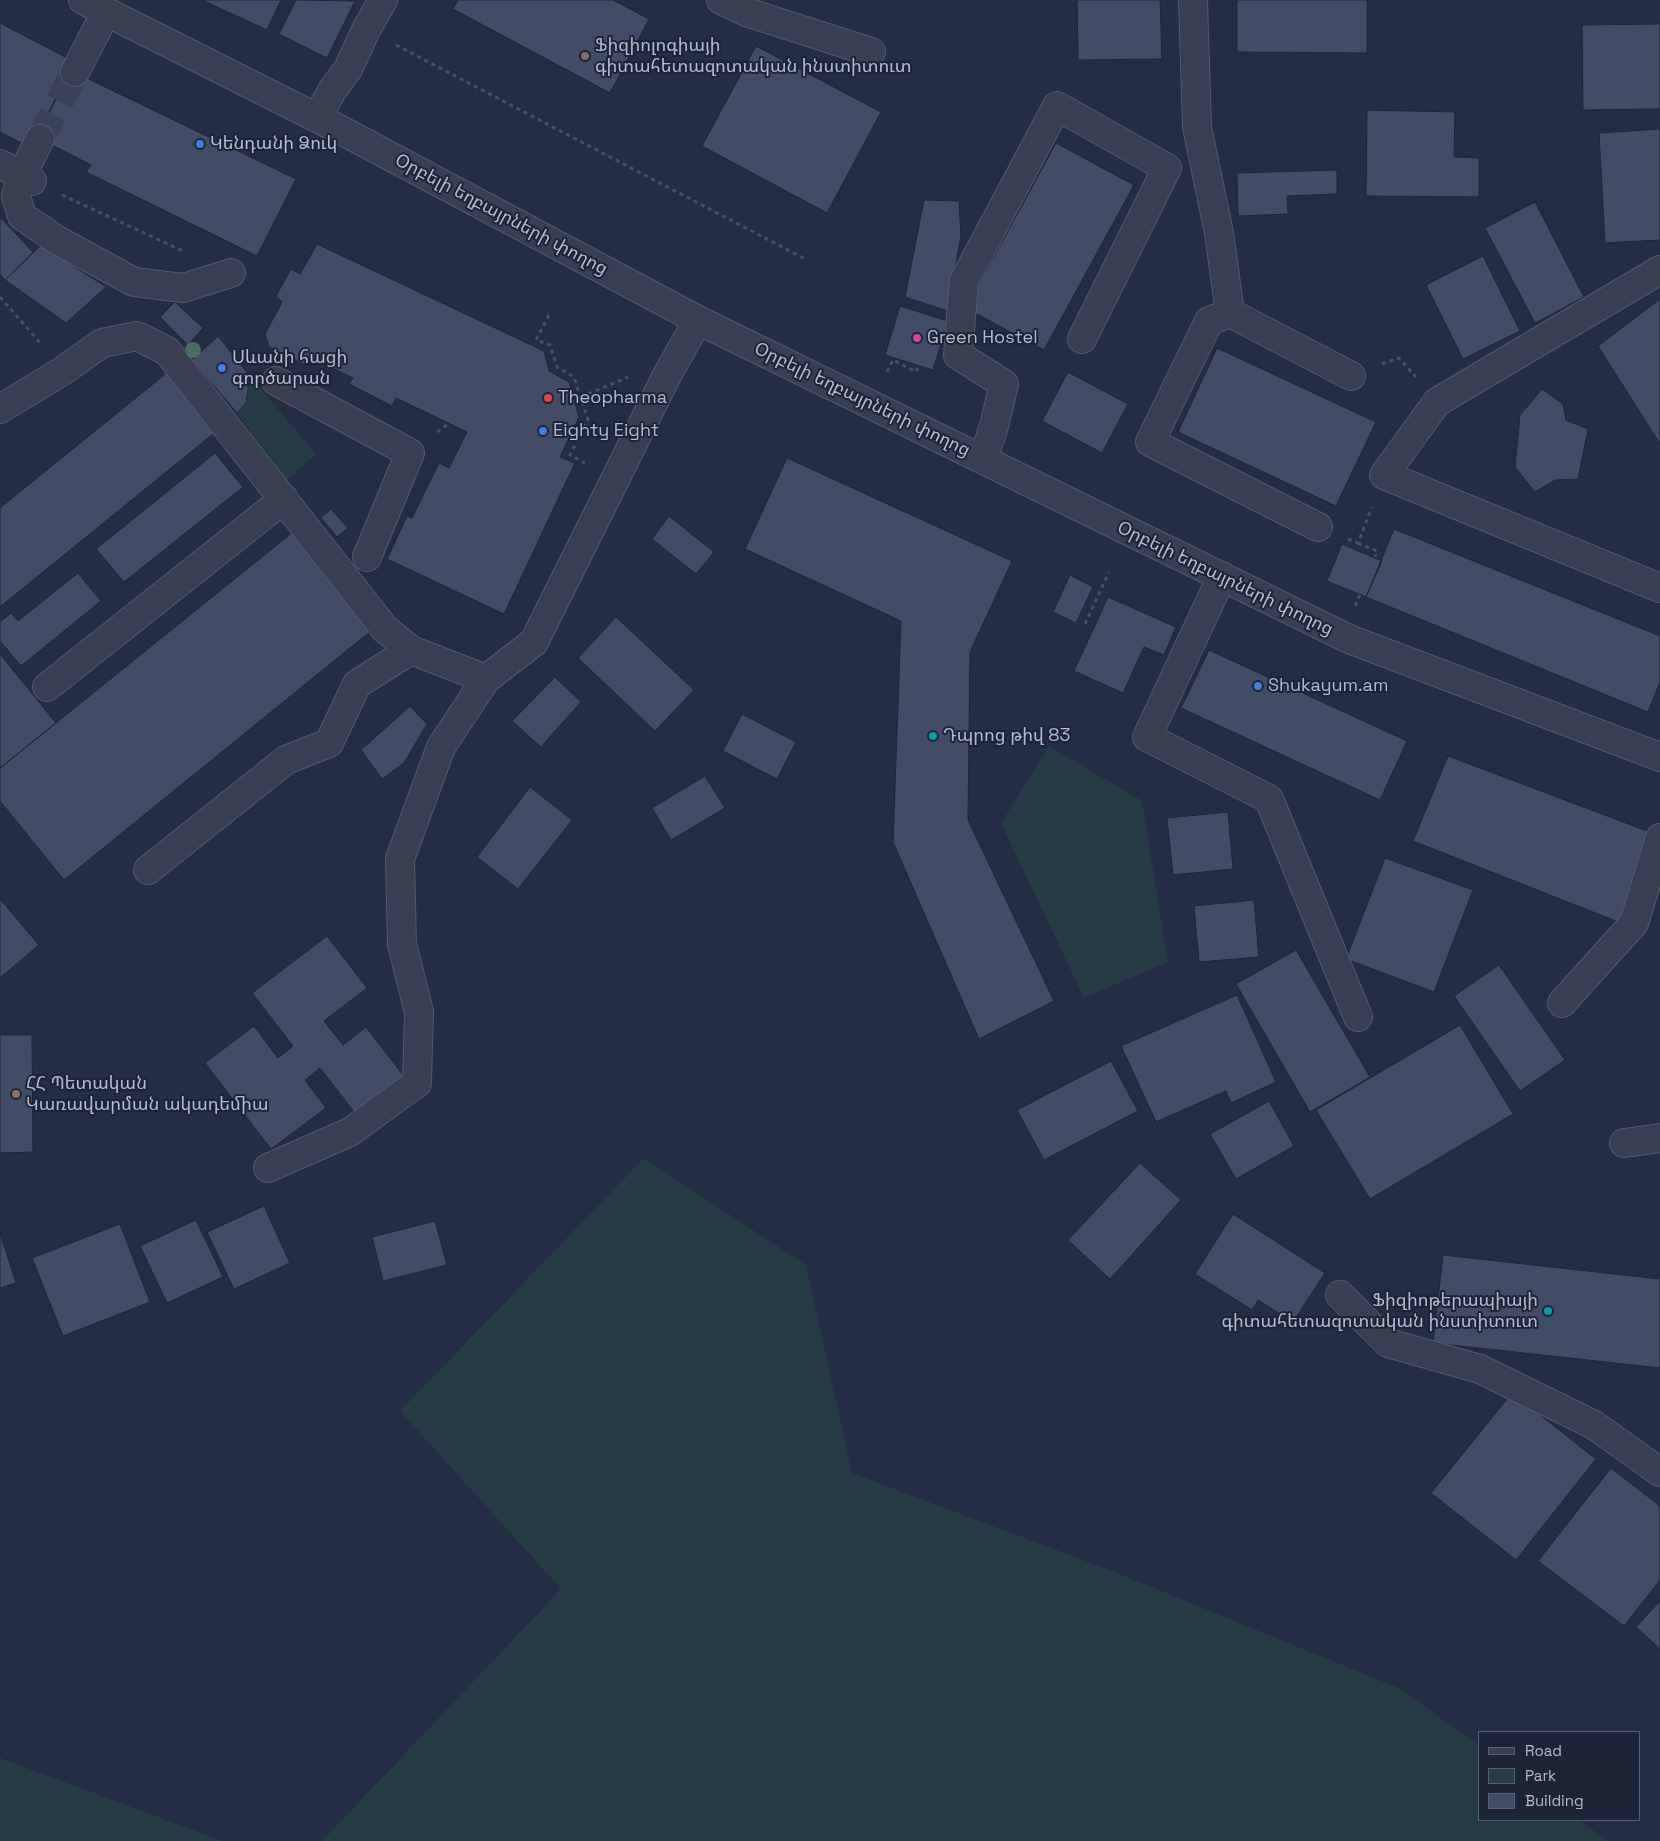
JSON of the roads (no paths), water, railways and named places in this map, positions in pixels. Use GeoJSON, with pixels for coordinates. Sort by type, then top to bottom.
{"type":"FeatureCollection","features":[{"type":"Feature","properties":{"kind":"street"},"geometry":{"type":"LineString","coordinates":[[317,118],[333,89],[348,69],[366,30],[383,0]]}},
{"type":"Feature","properties":{"kind":"street"},"geometry":{"type":"LineString","coordinates":[[722,0],[746,12],[871,52]]}},
{"type":"Feature","properties":{"kind":"street"},"geometry":{"type":"LineString","coordinates":[[1194,0],[1196,127],[1219,233],[1230,313]]}},
{"type":"Feature","properties":{"kind":"street"},"geometry":{"type":"LineString","coordinates":[[75,72],[107,7]]}},
{"type":"Feature","properties":{"kind":"street","name":"Օրբելի եղբայրների փողոց"},"geometry":{"type":"LineString","coordinates":[[107,7],[698,320],[1349,639],[1660,757]]}},
{"type":"Feature","properties":{"kind":"street"},"geometry":{"type":"LineString","coordinates":[[983,459],[994,426],[1004,384],[958,355],[964,281],[1056,106],[1167,168],[1082,339]]}},
{"type":"Feature","properties":{"kind":"street"},"geometry":{"type":"LineString","coordinates":[[40,139],[18,173],[16,196],[22,216],[57,240],[134,282],[183,288],[231,273]]}},
{"type":"Feature","properties":{"kind":"street"},"geometry":{"type":"LineString","coordinates":[[1660,270],[1437,402],[1384,475],[1660,588]]}},
{"type":"Feature","properties":{"kind":"street"},"geometry":{"type":"LineString","coordinates":[[1318,527],[1150,442],[1209,321],[1230,313],[1350,376]]}},
{"type":"Feature","properties":{"kind":"street"},"geometry":{"type":"LineString","coordinates":[[268,1168],[350,1132],[417,1083],[419,1012],[402,944],[400,859],[441,747],[486,679],[534,642],[666,378],[698,320]]}},
{"type":"Feature","properties":{"kind":"street"},"geometry":{"type":"LineString","coordinates":[[0,409],[64,370],[102,343],[137,336],[167,351],[385,629],[411,650],[486,679]]}},
{"type":"Feature","properties":{"kind":"street"},"geometry":{"type":"LineString","coordinates":[[276,381],[410,453],[367,558]]}},
{"type":"Feature","properties":{"kind":"street"},"geometry":{"type":"LineString","coordinates":[[46,687],[284,499]]}},
{"type":"Feature","properties":{"kind":"street"},"geometry":{"type":"LineString","coordinates":[[1222,576],[1147,737],[1269,799],[1358,1017]]}},
{"type":"Feature","properties":{"kind":"street"},"geometry":{"type":"LineString","coordinates":[[148,870],[286,760],[329,743],[357,684],[411,650]]}},
{"type":"Feature","properties":{"kind":"street"},"geometry":{"type":"LineString","coordinates":[[1562,1003],[1634,923],[1660,838]]}},
{"type":"Feature","properties":{"kind":"street"},"geometry":{"type":"LineString","coordinates":[[1624,1143],[1660,1138]]}},
{"type":"Feature","properties":{"kind":"street"},"geometry":{"type":"LineString","coordinates":[[1340,1295],[1388,1343],[1480,1368],[1594,1425],[1660,1472]]}},
{"type":"Feature","properties":{"kind":"tunnel"},"geometry":{"type":"LineString","coordinates":[[40,139],[75,72]]}},
{"type":"Feature","properties":{"kind":"place","name":"Ֆիզիոլոգիայի գիտահետազոտական ինստիտուտ"},"geometry":{"type":"Point","coordinates":[585,56]}},
{"type":"Feature","properties":{"kind":"place","name":"Կենդանի Ձուկ"},"geometry":{"type":"Point","coordinates":[200,144]}},
{"type":"Feature","properties":{"kind":"place","name":"Green Hostel"},"geometry":{"type":"Point","coordinates":[917,338]}},
{"type":"Feature","properties":{"kind":"place","name":"Սևանի հացի գործարան"},"geometry":{"type":"Point","coordinates":[222,368]}},
{"type":"Feature","properties":{"kind":"place","name":"Theopharma"},"geometry":{"type":"Point","coordinates":[548,398]}},
{"type":"Feature","properties":{"kind":"place","name":"Eighty Eight"},"geometry":{"type":"Point","coordinates":[543,431]}},
{"type":"Feature","properties":{"kind":"place","name":"Shukayum.am"},"geometry":{"type":"Point","coordinates":[1258,686]}},
{"type":"Feature","properties":{"kind":"place","name":"Դպրոց թիվ 83"},"geometry":{"type":"Point","coordinates":[933,736]}},
{"type":"Feature","properties":{"kind":"place","name":"ՀՀ Պետական Կառավարման ակադեմիա"},"geometry":{"type":"Point","coordinates":[16,1094]}},
{"type":"Feature","properties":{"kind":"place","name":"Ֆիզիոթերապիայի գիտահետազոտական ինստիտուտ"},"geometry":{"type":"Point","coordinates":[1548,1311]}}]}
